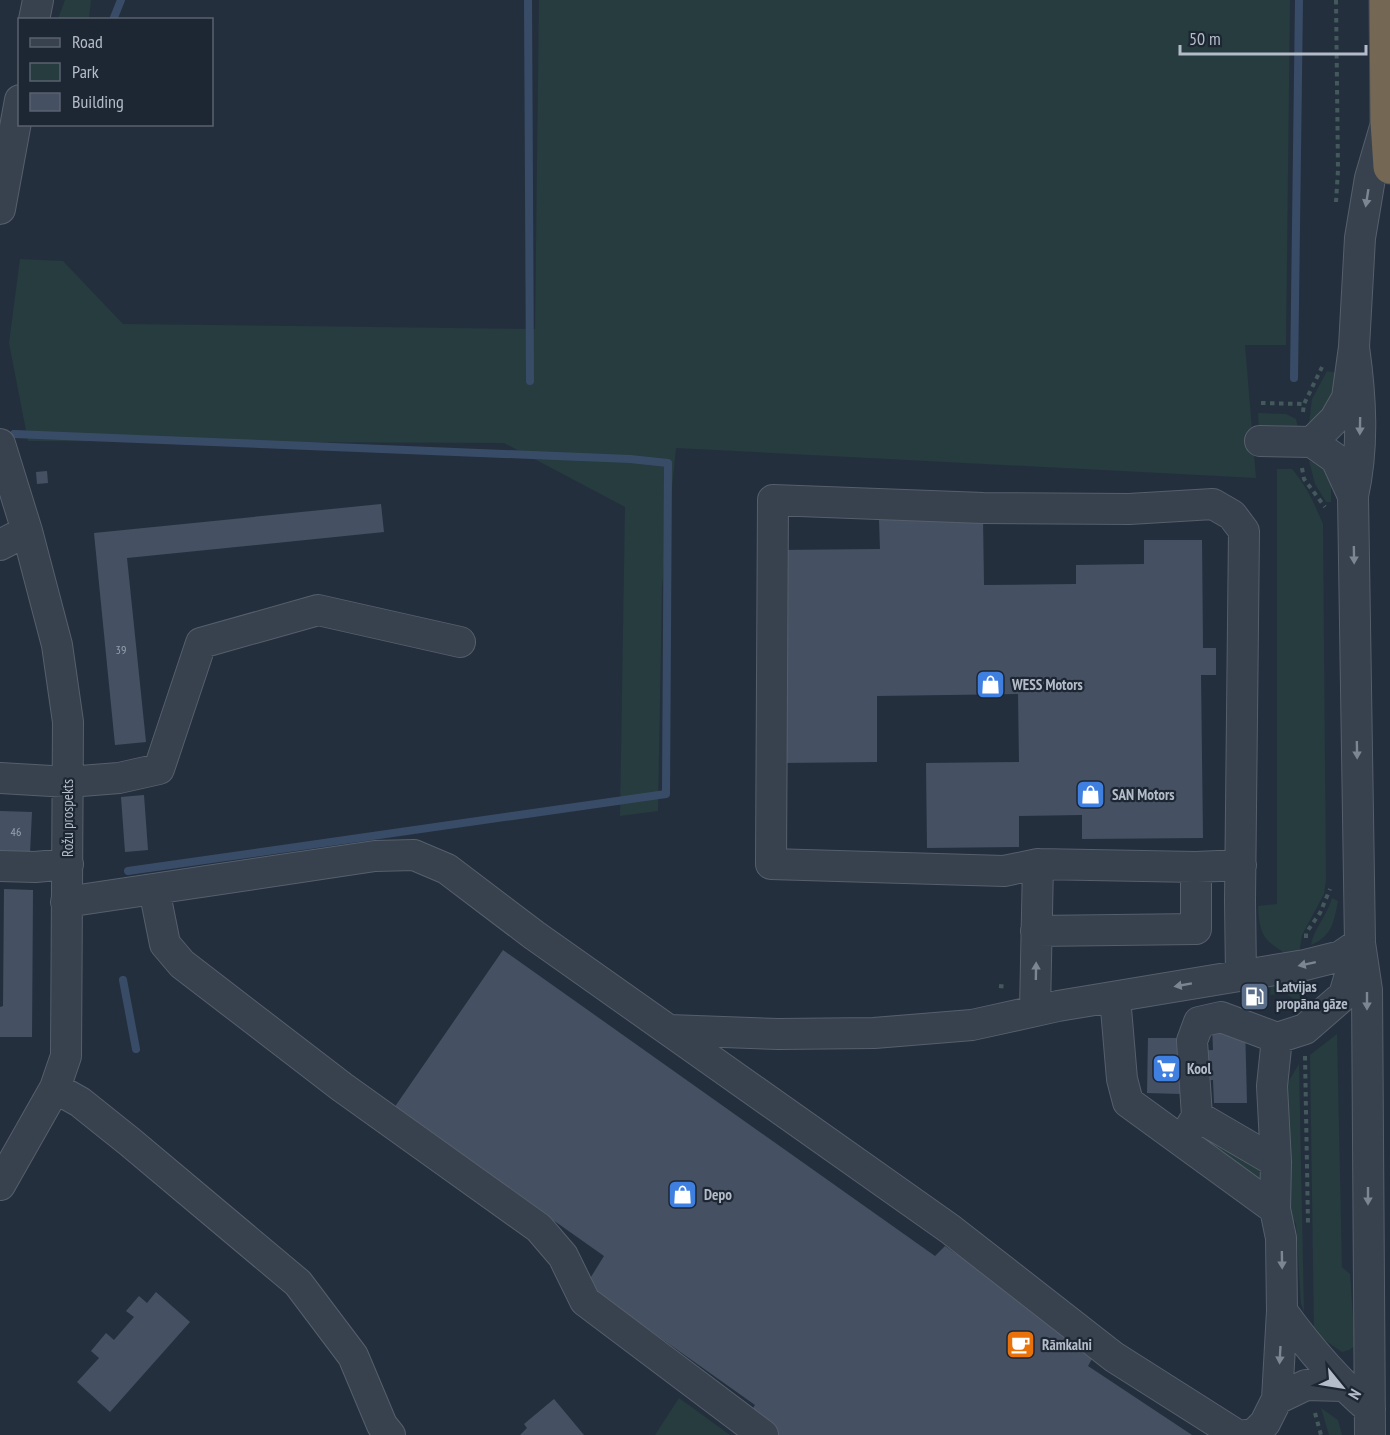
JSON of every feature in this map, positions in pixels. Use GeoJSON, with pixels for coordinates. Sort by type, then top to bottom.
{"type":"FeatureCollection","features":[{"type":"Feature","properties":{"kind":"highway"},"geometry":{"type":"LineString","coordinates":[[1386,0],[1387,122],[1390,167]]}},
{"type":"Feature","properties":{"kind":"street"},"geometry":{"type":"LineString","coordinates":[[34,18],[38,0]]}},
{"type":"Feature","properties":{"kind":"street"},"geometry":{"type":"LineString","coordinates":[[0,209],[18,111]]}},
{"type":"Feature","properties":{"kind":"street"},"geometry":{"type":"LineString","coordinates":[[1307,442],[1335,419],[1347,398],[1354,347],[1360,238],[1370,178],[1387,122]]}},
{"type":"Feature","properties":{"kind":"street"},"geometry":{"type":"LineString","coordinates":[[1354,347],[1360,393],[1359,467],[1353,496],[1360,943],[1367,990],[1370,1422]]}},
{"type":"Feature","properties":{"kind":"street"},"geometry":{"type":"LineString","coordinates":[[1260,441],[1307,442],[1336,459],[1353,496]]}},
{"type":"Feature","properties":{"kind":"street","name":"Rožu prospekts"},"geometry":{"type":"LineString","coordinates":[[0,444],[27,531],[57,645],[68,722],[69,782],[66,1056],[55,1088],[0,1185]]}},
{"type":"Feature","properties":{"kind":"street"},"geometry":{"type":"LineString","coordinates":[[1241,865],[1196,867],[1038,864],[1004,871],[771,864],[774,500],[983,508],[1129,509],[1213,504],[1232,515],[1244,531],[1241,975]]}},
{"type":"Feature","properties":{"kind":"street"},"geometry":{"type":"LineString","coordinates":[[0,545],[27,531]]}},
{"type":"Feature","properties":{"kind":"street"},"geometry":{"type":"LineString","coordinates":[[0,777],[69,782],[119,777],[159,769],[201,643],[318,610],[460,642]]}},
{"type":"Feature","properties":{"kind":"street"},"geometry":{"type":"LineString","coordinates":[[66,902],[375,856],[414,855],[447,869],[534,935],[950,1229],[1114,1357],[1237,1435]]}},
{"type":"Feature","properties":{"kind":"street"},"geometry":{"type":"LineString","coordinates":[[0,866],[35,867],[68,864]]}},
{"type":"Feature","properties":{"kind":"street"},"geometry":{"type":"LineString","coordinates":[[1035,999],[1038,864]]}},
{"type":"Feature","properties":{"kind":"street"},"geometry":{"type":"LineString","coordinates":[[1036,931],[1196,929],[1196,867]]}},
{"type":"Feature","properties":{"kind":"street"},"geometry":{"type":"LineString","coordinates":[[154,889],[165,944],[182,964],[342,1087],[539,1228],[563,1256],[585,1301],[763,1435]]}},
{"type":"Feature","properties":{"kind":"street"},"geometry":{"type":"LineString","coordinates":[[669,1030],[778,1034],[874,1033],[972,1025],[1035,999],[1115,997],[1305,965],[1341,956],[1360,943]]}},
{"type":"Feature","properties":{"kind":"street"},"geometry":{"type":"LineString","coordinates":[[1275,1209],[1190,1128],[1192,1041],[1199,1022],[1221,1017],[1277,1038],[1305,1029],[1344,995],[1360,943]]}},
{"type":"Feature","properties":{"kind":"street"},"geometry":{"type":"LineString","coordinates":[[1115,997],[1122,1079],[1128,1102],[1276,1162]]}},
{"type":"Feature","properties":{"kind":"street"},"geometry":{"type":"LineString","coordinates":[[1264,1423],[1282,1311],[1281,1238],[1275,1209],[1276,1162],[1272,1086],[1277,1038]]}},
{"type":"Feature","properties":{"kind":"street"},"geometry":{"type":"LineString","coordinates":[[55,1088],[80,1102],[130,1142],[298,1283],[353,1356],[382,1425],[390,1435]]}},
{"type":"Feature","properties":{"kind":"street"},"geometry":{"type":"LineString","coordinates":[[1282,1311],[1302,1339],[1344,1386],[1370,1422]]}},
{"type":"Feature","properties":{"kind":"street"},"geometry":{"type":"LineString","coordinates":[[1264,1423],[1306,1385],[1344,1386]]}},
{"type":"Feature","properties":{"kind":"path"},"geometry":{"type":"LineString","coordinates":[[1335,0],[1338,170],[1335,213]]}},
{"type":"Feature","properties":{"kind":"path"},"geometry":{"type":"LineString","coordinates":[[1326,359],[1304,404],[1307,442],[1301,466],[1304,478],[1313,493],[1325,506],[1327,516]]}},
{"type":"Feature","properties":{"kind":"path"},"geometry":{"type":"LineString","coordinates":[[1261,403],[1304,404]]}},
{"type":"Feature","properties":{"kind":"path"},"geometry":{"type":"LineString","coordinates":[[1305,965],[1306,933],[1320,913],[1332,884]]}},
{"type":"Feature","properties":{"kind":"path"},"geometry":{"type":"LineString","coordinates":[[999,986],[1035,999]]}},
{"type":"Feature","properties":{"kind":"path"},"geometry":{"type":"LineString","coordinates":[[1305,1029],[1308,1228]]}},
{"type":"Feature","properties":{"kind":"path"},"geometry":{"type":"LineString","coordinates":[[1314,1410],[1321,1435]]}},
{"type":"Feature","properties":{"kind":"green space"},"geometry":{"type":"Polygon","coordinates":[[[65,0],[91,0],[89,18],[58,18],[65,0]]]}},
{"type":"Feature","properties":{"kind":"green space"},"geometry":{"type":"Polygon","coordinates":[[[539,0],[1290,0],[1286,345],[1245,345],[1256,478],[676,448],[662,587],[658,811],[620,816],[625,507],[504,443],[28,441],[9,343],[20,259],[63,261],[123,324],[535,329],[539,0]]]}},
{"type":"Feature","properties":{"kind":"green space"},"geometry":{"type":"Polygon","coordinates":[[[1327,371],[1338,373],[1334,399],[1326,414],[1309,423],[1312,399],[1327,371]]]}},
{"type":"Feature","properties":{"kind":"green space"},"geometry":{"type":"Polygon","coordinates":[[[1258,413],[1286,414],[1296,419],[1298,428],[1259,433],[1258,413]]]}},
{"type":"Feature","properties":{"kind":"green space"},"geometry":{"type":"Polygon","coordinates":[[[1309,461],[1324,462],[1331,473],[1331,502],[1326,502],[1315,484],[1309,461]]]}},
{"type":"Feature","properties":{"kind":"green space"},"geometry":{"type":"Polygon","coordinates":[[[1277,469],[1292,469],[1306,488],[1323,524],[1326,879],[1324,894],[1302,935],[1299,954],[1291,957],[1265,937],[1260,925],[1258,906],[1277,904],[1277,469]]]}},
{"type":"Feature","properties":{"kind":"green space"},"geometry":{"type":"Polygon","coordinates":[[[1332,898],[1338,901],[1331,927],[1324,937],[1311,945],[1315,933],[1332,898]]]}},
{"type":"Feature","properties":{"kind":"green space"},"geometry":{"type":"Polygon","coordinates":[[[1300,977],[1300,1003],[1285,993],[1270,995],[1271,983],[1300,977]]]}},
{"type":"Feature","properties":{"kind":"green space"},"geometry":{"type":"Polygon","coordinates":[[[1337,1034],[1342,1267],[1350,1274],[1355,1346],[1342,1352],[1314,1333],[1310,1055],[1337,1034]]]}},
{"type":"Feature","properties":{"kind":"green space"},"geometry":{"type":"Polygon","coordinates":[[[1299,1064],[1304,1312],[1301,1304],[1296,1224],[1287,1208],[1287,1084],[1299,1064]]]}},
{"type":"Feature","properties":{"kind":"green space"},"geometry":{"type":"Polygon","coordinates":[[[1217,1134],[1264,1168],[1266,1185],[1198,1138],[1217,1134]]]}},
{"type":"Feature","properties":{"kind":"green space"},"geometry":{"type":"Polygon","coordinates":[[[679,1398],[730,1435],[655,1435],[679,1398]]]}},
{"type":"Feature","properties":{"kind":"green space"},"geometry":{"type":"Polygon","coordinates":[[[1321,1408],[1338,1420],[1342,1435],[1329,1435],[1321,1408]]]}},
{"type":"Feature","properties":{"kind":"building"},"geometry":{"type":"Polygon","coordinates":[[[47,471],[48,483],[37,484],[36,472],[47,471]]]}},
{"type":"Feature","properties":{"kind":"building"},"geometry":{"type":"Polygon","coordinates":[[[381,504],[384,532],[127,558],[146,742],[115,745],[94,533],[381,504]]]}},
{"type":"Feature","properties":{"kind":"building","name":"WESS Motors"},"geometry":{"type":"Polygon","coordinates":[[[983,518],[984,585],[1076,584],[1076,565],[1144,564],[1144,540],[1202,540],[1203,648],[1216,648],[1216,675],[1201,675],[1203,838],[1082,839],[1082,815],[1019,816],[1019,847],[927,848],[926,763],[1019,762],[1018,694],[877,696],[877,762],[781,763],[779,550],[880,549],[879,519],[983,518]]]}},
{"type":"Feature","properties":{"kind":"building"},"geometry":{"type":"Polygon","coordinates":[[[144,795],[148,850],[125,852],[121,797],[144,795]]]}},
{"type":"Feature","properties":{"kind":"building"},"geometry":{"type":"Polygon","coordinates":[[[0,811],[32,812],[30,853],[0,852],[0,811]]]}},
{"type":"Feature","properties":{"kind":"building"},"geometry":{"type":"Polygon","coordinates":[[[4,889],[33,890],[32,1037],[0,1037],[0,1007],[3,1006],[4,889]]]}},
{"type":"Feature","properties":{"kind":"building","name":"Depo"},"geometry":{"type":"Polygon","coordinates":[[[503,950],[935,1256],[945,1246],[1096,1352],[1088,1366],[1192,1435],[773,1435],[747,1417],[755,1405],[586,1285],[604,1256],[394,1108],[503,950]]]}},
{"type":"Feature","properties":{"kind":"building","name":"Kool"},"geometry":{"type":"Polygon","coordinates":[[[1212,1024],[1245,1024],[1247,1103],[1214,1103],[1213,1080],[1181,1080],[1181,1094],[1147,1093],[1148,1038],[1181,1038],[1181,1051],[1213,1050],[1212,1024]]]}},
{"type":"Feature","properties":{"kind":"building"},"geometry":{"type":"Polygon","coordinates":[[[156,1292],[190,1322],[110,1412],[77,1382],[99,1358],[91,1351],[106,1333],[114,1340],[134,1317],[126,1311],[139,1296],[147,1303],[156,1292]]]}},
{"type":"Feature","properties":{"kind":"building"},"geometry":{"type":"Polygon","coordinates":[[[554,1399],[584,1435],[520,1435],[527,1428],[524,1424],[554,1399]]]}},
{"type":"Feature","properties":{"kind":"waterway"},"geometry":{"type":"LineString","coordinates":[[114,18],[121,0]]}},
{"type":"Feature","properties":{"kind":"waterway"},"geometry":{"type":"LineString","coordinates":[[528,0],[530,381]]}},
{"type":"Feature","properties":{"kind":"waterway"},"geometry":{"type":"LineString","coordinates":[[1294,378],[1299,0]]}},
{"type":"Feature","properties":{"kind":"waterway"},"geometry":{"type":"LineString","coordinates":[[14,434],[630,459],[668,463],[666,794],[128,871]]}},
{"type":"Feature","properties":{"kind":"waterway"},"geometry":{"type":"LineString","coordinates":[[123,980],[136,1049]]}},
{"type":"Feature","properties":{"kind":"place","name":"WESS Motors"},"geometry":{"type":"Point","coordinates":[991,685]}},
{"type":"Feature","properties":{"kind":"place","name":"SAN Motors"},"geometry":{"type":"Point","coordinates":[1091,795]}},
{"type":"Feature","properties":{"kind":"place","name":"Latvijas propāna gāze"},"geometry":{"type":"Point","coordinates":[1255,996]}},
{"type":"Feature","properties":{"kind":"place","name":"Kool"},"geometry":{"type":"Point","coordinates":[1166,1069]}},
{"type":"Feature","properties":{"kind":"place","name":"Depo"},"geometry":{"type":"Point","coordinates":[683,1195]}},
{"type":"Feature","properties":{"kind":"place","name":"Rāmkalni"},"geometry":{"type":"Point","coordinates":[1021,1345]}}]}
